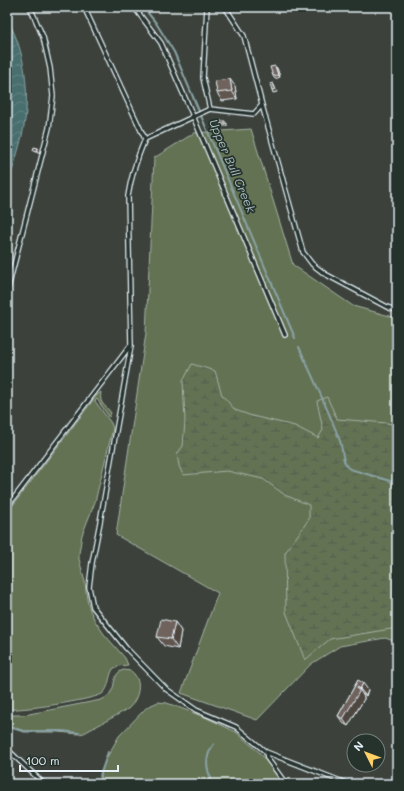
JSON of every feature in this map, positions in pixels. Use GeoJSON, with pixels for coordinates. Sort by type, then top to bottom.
{"type":"FeatureCollection","features":[{"type":"Feature","properties":{"kind":"lane"},"geometry":{"type":"LineString","coordinates":[[7,292],[49,128],[53,96],[50,68],[43,37],[30,7]]}},
{"type":"Feature","properties":{"kind":"lane"},"geometry":{"type":"LineString","coordinates":[[84,7],[145,139]]}},
{"type":"Feature","properties":{"kind":"lane"},"geometry":{"type":"LineString","coordinates":[[134,7],[161,43],[195,116],[285,335]]}},
{"type":"Feature","properties":{"kind":"lane"},"geometry":{"type":"LineString","coordinates":[[207,7],[203,78],[210,109]]}},
{"type":"Feature","properties":{"kind":"lane"},"geometry":{"type":"LineString","coordinates":[[225,7],[244,36],[303,252],[312,264],[325,274],[389,308],[397,310]]}},
{"type":"Feature","properties":{"kind":"lane"},"geometry":{"type":"LineString","coordinates":[[262,105],[254,114],[210,109],[145,139],[134,166],[128,196],[131,346],[89,587],[93,607],[126,648],[166,689],[196,710],[236,727],[266,752],[348,784]]}},
{"type":"Feature","properties":{"kind":"lane"},"geometry":{"type":"LineString","coordinates":[[7,507],[131,346]]}},
{"type":"Feature","properties":{"kind":"lane"},"geometry":{"type":"LineString","coordinates":[[7,749],[44,784]]}},
{"type":"Feature","properties":{"kind":"lane"},"geometry":{"type":"LineString","coordinates":[[266,752],[267,758],[286,784]]}},
{"type":"Feature","properties":{"kind":"green space"},"geometry":{"type":"Polygon","coordinates":[[[251,129],[293,265],[353,306],[397,318],[397,642],[385,638],[340,646],[311,664],[257,720],[181,693],[218,593],[116,535],[146,333],[154,158],[194,133],[251,129]]]}},
{"type":"Feature","properties":{"kind":"green space"},"geometry":{"type":"Polygon","coordinates":[[[192,364],[215,371],[222,395],[235,410],[252,416],[295,426],[318,438],[323,430],[317,401],[327,397],[337,419],[397,425],[397,628],[330,639],[305,660],[286,612],[285,553],[309,519],[309,505],[285,495],[263,479],[227,471],[183,475],[179,466],[177,454],[183,446],[185,421],[183,381],[192,364]]]}},
{"type":"Feature","properties":{"kind":"green space"},"geometry":{"type":"Polygon","coordinates":[[[101,392],[101,400],[111,413],[109,417],[97,399],[95,401],[113,428],[95,502],[82,535],[79,559],[85,582],[87,599],[95,621],[125,658],[128,665],[118,666],[113,669],[108,686],[102,694],[71,702],[40,707],[7,709],[7,513],[97,395],[101,392]]]}},
{"type":"Feature","properties":{"kind":"green space"},"geometry":{"type":"Polygon","coordinates":[[[123,670],[131,671],[137,680],[138,690],[135,701],[128,709],[84,733],[24,732],[7,727],[7,715],[24,715],[101,700],[107,697],[110,693],[117,674],[123,670]]]}},
{"type":"Feature","properties":{"kind":"green space"},"geometry":{"type":"Polygon","coordinates":[[[158,702],[167,703],[207,718],[236,732],[260,753],[284,784],[100,784],[100,774],[106,759],[119,736],[147,707],[158,702]]]}},
{"type":"Feature","properties":{"kind":"water"},"geometry":{"type":"Polygon","coordinates":[[[7,19],[21,52],[25,75],[26,111],[23,130],[7,188],[7,19]]]}},
{"type":"Feature","properties":{"kind":"building"},"geometry":{"type":"Polygon","coordinates":[[[275,66],[278,75],[273,76],[270,67],[275,66]]]}},
{"type":"Feature","properties":{"kind":"building"},"geometry":{"type":"Polygon","coordinates":[[[230,79],[232,91],[217,93],[215,81],[230,79]]]}},
{"type":"Feature","properties":{"kind":"building"},"geometry":{"type":"Polygon","coordinates":[[[273,83],[275,89],[272,90],[270,84],[273,83]]]}},
{"type":"Feature","properties":{"kind":"building"},"geometry":{"type":"Polygon","coordinates":[[[220,121],[225,121],[225,124],[221,124],[220,121]]]}},
{"type":"Feature","properties":{"kind":"building"},"geometry":{"type":"Polygon","coordinates":[[[34,147],[38,148],[37,151],[33,150],[34,147]]]}},
{"type":"Feature","properties":{"kind":"building"},"geometry":{"type":"Polygon","coordinates":[[[161,619],[175,622],[171,639],[157,637],[161,619]]]}},
{"type":"Feature","properties":{"kind":"building"},"geometry":{"type":"Polygon","coordinates":[[[358,680],[363,683],[360,689],[358,687],[357,689],[359,692],[343,719],[338,716],[358,680]]]}},
{"type":"Feature","properties":{"kind":"waterway","name":"Upper Bull Creek"},"geometry":{"type":"LineString","coordinates":[[143,7],[156,23],[174,52],[295,338]]}},
{"type":"Feature","properties":{"kind":"waterway","name":"Upper Bull Creek"},"geometry":{"type":"LineString","coordinates":[[299,347],[340,441],[344,461],[347,467],[397,483]]}},
{"type":"Feature","properties":{"kind":"waterway"},"geometry":{"type":"LineString","coordinates":[[7,726],[24,731],[62,731],[79,733]]}},
{"type":"Feature","properties":{"kind":"waterway"},"geometry":{"type":"LineString","coordinates":[[209,784],[211,778],[207,761],[209,752],[214,744]]}},
{"type":"Feature","properties":{"kind":"waterway"},"geometry":{"type":"LineString","coordinates":[[101,784],[101,773],[108,752]]}}]}
